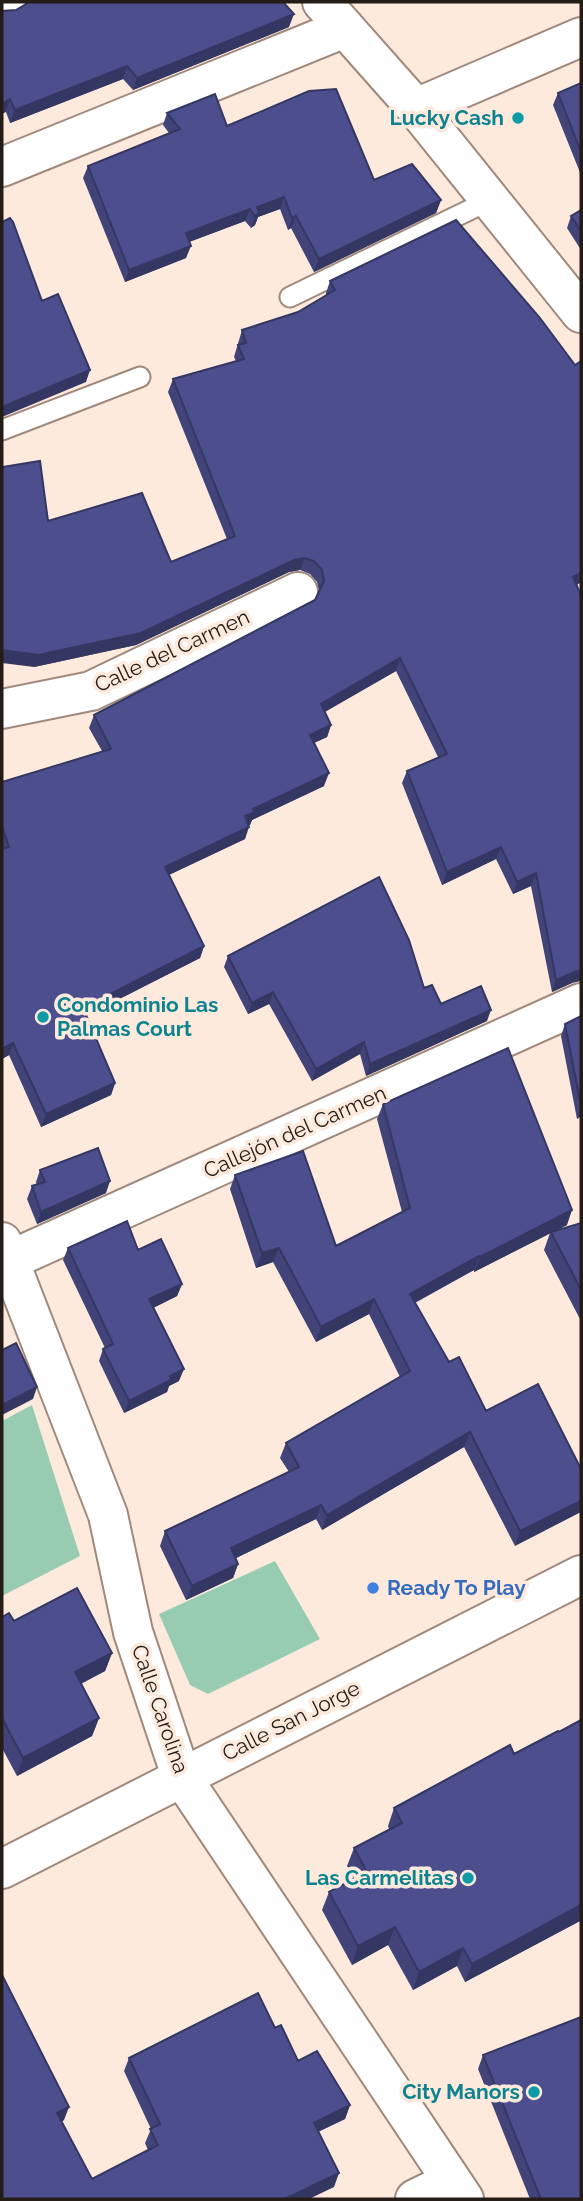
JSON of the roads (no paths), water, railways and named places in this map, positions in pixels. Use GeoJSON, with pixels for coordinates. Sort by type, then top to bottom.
{"type":"FeatureCollection","features":[{"type":"Feature","properties":{"kind":"street"},"geometry":{"type":"LineString","coordinates":[[2,167],[334,15],[416,107],[581,313]]}},
{"type":"Feature","properties":{"kind":"street"},"geometry":{"type":"LineString","coordinates":[[416,107],[581,37]]}},
{"type":"Feature","properties":{"kind":"street","name":"Calle del Carmen"},"geometry":{"type":"LineString","coordinates":[[2,709],[91,691],[298,592]]}},
{"type":"Feature","properties":{"kind":"street","name":"Callejón del Carmen"},"geometry":{"type":"LineString","coordinates":[[5,1252],[581,1003]]}},
{"type":"Feature","properties":{"kind":"street","name":"Calle Carolina"},"geometry":{"type":"LineString","coordinates":[[5,1252],[108,1515],[133,1632],[181,1776],[457,2190]]}},
{"type":"Feature","properties":{"kind":"street","name":"Calle San Jorge"},"geometry":{"type":"LineString","coordinates":[[2,1869],[581,1575]]}},
{"type":"Feature","properties":{"kind":"street"},"geometry":{"type":"LineString","coordinates":[[415,2199],[457,2190]]}},
{"type":"Feature","properties":{"kind":"lane"},"geometry":{"type":"LineString","coordinates":[[290,297],[490,200]]}},
{"type":"Feature","properties":{"kind":"lane"},"geometry":{"type":"LineString","coordinates":[[2,430],[140,377]]}},
{"type":"Feature","properties":{"kind":"place","name":"Lucky Cash"},"geometry":{"type":"Point","coordinates":[518,118]}},
{"type":"Feature","properties":{"kind":"place","name":"Condominio Las Palmas Court"},"geometry":{"type":"Point","coordinates":[43,1017]}},
{"type":"Feature","properties":{"kind":"place","name":"Ready To Play"},"geometry":{"type":"Point","coordinates":[373,1588]}},
{"type":"Feature","properties":{"kind":"place","name":"Las Carmelitas"},"geometry":{"type":"Point","coordinates":[468,1878]}},
{"type":"Feature","properties":{"kind":"place","name":"City Manors"},"geometry":{"type":"Point","coordinates":[534,2092]}}]}
